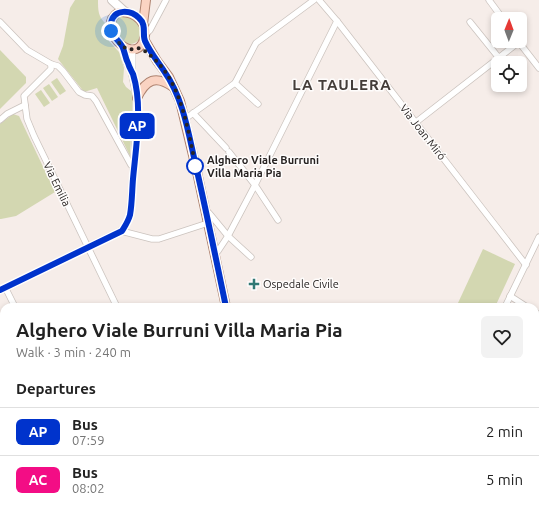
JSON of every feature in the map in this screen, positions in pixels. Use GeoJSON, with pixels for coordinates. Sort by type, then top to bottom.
{"type":"FeatureCollection","features":[{"type":"Feature","properties":{"kind":"main road"},"geometry":{"type":"LineString","coordinates":[[108,0],[115,15]]}},
{"type":"Feature","properties":{"kind":"main road"},"geometry":{"type":"LineString","coordinates":[[112,0],[139,18],[143,24]]}},
{"type":"Feature","properties":{"kind":"main road"},"geometry":{"type":"LineString","coordinates":[[144,0],[137,9],[129,12],[119,12],[115,15],[111,24],[111,31],[123,47],[135,48],[149,54],[157,61]]}},
{"type":"Feature","properties":{"kind":"main road"},"geometry":{"type":"LineString","coordinates":[[144,0],[143,24],[145,37],[157,61],[174,87],[185,119],[225,303]]}},
{"type":"Feature","properties":{"kind":"main road"},"geometry":{"type":"LineString","coordinates":[[135,48],[145,37]]}},
{"type":"Feature","properties":{"kind":"main road"},"geometry":{"type":"LineString","coordinates":[[137,98],[141,88],[146,83],[154,80],[165,81],[174,87]]}},
{"type":"Feature","properties":{"kind":"street"},"geometry":{"type":"LineString","coordinates":[[145,37],[166,0]]}},
{"type":"Feature","properties":{"kind":"street"},"geometry":{"type":"LineString","coordinates":[[185,119],[235,83],[256,43],[314,0]]}},
{"type":"Feature","properties":{"kind":"street","name":"Via Joan Miró"},"geometry":{"type":"LineString","coordinates":[[319,0],[337,20],[526,265]]}},
{"type":"Feature","properties":{"kind":"street"},"geometry":{"type":"LineString","coordinates":[[489,0],[498,12]]}},
{"type":"Feature","properties":{"kind":"street"},"geometry":{"type":"LineString","coordinates":[[214,252],[218,251],[228,236],[337,20]]}},
{"type":"Feature","properties":{"kind":"street"},"geometry":{"type":"LineString","coordinates":[[0,22],[27,50],[51,64],[58,66],[79,92],[92,96],[131,165],[134,166]]}},
{"type":"Feature","properties":{"kind":"street"},"geometry":{"type":"LineString","coordinates":[[470,22],[497,56]]}},
{"type":"Feature","properties":{"kind":"street"},"geometry":{"type":"LineString","coordinates":[[11,303],[2,289],[122,231],[130,216],[137,98],[132,73],[127,63],[123,47]]}},
{"type":"Feature","properties":{"kind":"street"},"geometry":{"type":"LineString","coordinates":[[132,73],[135,48]]}},
{"type":"Feature","properties":{"kind":"street"},"geometry":{"type":"LineString","coordinates":[[501,56],[511,48]]}},
{"type":"Feature","properties":{"kind":"street"},"geometry":{"type":"LineString","coordinates":[[523,48],[539,68]]}},
{"type":"Feature","properties":{"kind":"street"},"geometry":{"type":"LineString","coordinates":[[0,120],[7,114],[24,105],[24,96],[51,69],[51,64]]}},
{"type":"Feature","properties":{"kind":"street"},"geometry":{"type":"LineString","coordinates":[[415,122],[491,64]]}},
{"type":"Feature","properties":{"kind":"street"},"geometry":{"type":"LineString","coordinates":[[235,83],[258,104]]}},
{"type":"Feature","properties":{"kind":"street","name":"Via Emilia"},"geometry":{"type":"LineString","coordinates":[[24,105],[27,119],[34,136],[115,303]]}},
{"type":"Feature","properties":{"kind":"street"},"geometry":{"type":"LineString","coordinates":[[193,113],[228,150],[255,185],[278,220]]}},
{"type":"Feature","properties":{"kind":"street"},"geometry":{"type":"LineString","coordinates":[[206,213],[209,213],[228,236],[251,257]]}},
{"type":"Feature","properties":{"kind":"street"},"geometry":{"type":"LineString","coordinates":[[122,231],[152,239],[159,239],[208,223]]}},
{"type":"Feature","properties":{"kind":"street"},"geometry":{"type":"LineString","coordinates":[[506,303],[539,237]]}},
{"type":"Feature","properties":{"kind":"street"},"geometry":{"type":"LineString","coordinates":[[510,296],[521,303]]}},
{"type":"Feature","properties":{"kind":"green space"},"geometry":{"type":"Polygon","coordinates":[[[75,0],[98,0],[99,13],[101,19],[106,24],[109,41],[119,52],[124,68],[123,82],[133,95],[130,156],[97,88],[84,92],[58,59],[63,46],[70,8],[75,0]]]}},
{"type":"Feature","properties":{"kind":"green space"},"geometry":{"type":"Polygon","coordinates":[[[122,15],[134,20],[139,27],[139,40],[134,43],[129,44],[124,42],[120,39],[115,30],[115,21],[122,15]]]}},
{"type":"Feature","properties":{"kind":"green space"},"geometry":{"type":"Polygon","coordinates":[[[0,50],[26,77],[26,83],[0,109],[0,50]]]}},
{"type":"Feature","properties":{"kind":"green space"},"geometry":{"type":"Polygon","coordinates":[[[57,78],[66,91],[60,95],[51,82],[57,78]]]}},
{"type":"Feature","properties":{"kind":"green space"},"geometry":{"type":"Polygon","coordinates":[[[49,84],[58,97],[52,101],[43,88],[49,84]]]}},
{"type":"Feature","properties":{"kind":"green space"},"geometry":{"type":"Polygon","coordinates":[[[41,90],[50,103],[44,107],[35,94],[41,90]]]}},
{"type":"Feature","properties":{"kind":"green space"},"geometry":{"type":"Polygon","coordinates":[[[13,114],[19,116],[55,192],[16,216],[0,219],[0,124],[13,114]]]}},
{"type":"Feature","properties":{"kind":"green space"},"geometry":{"type":"Polygon","coordinates":[[[483,249],[515,264],[497,303],[458,303],[483,249]]]}},
{"type":"Feature","properties":{"kind":"bus line","name":"AP"},"geometry":{"type":"LineString","coordinates":[[0,290],[122,231],[126,225],[130,216],[138,106],[132,73],[127,63],[123,47],[111,31],[112,18],[119,12],[125,12],[132,13],[142,22],[145,35],[144,39],[174,87],[180,101],[225,303]]}},
{"type":"Feature","properties":{"kind":"place","name":"Alghero Viale Burruni Villa Maria Pia"},"geometry":{"type":"Point","coordinates":[195,166]}},
{"type":"Feature","properties":{"kind":"place","name":"Ospedale Civile"},"geometry":{"type":"Point","coordinates":[254,284]}},
{"type":"Feature","properties":{"kind":"district","name":"LA TAULERA"},"geometry":{"type":"Point","coordinates":[342,84]}},
{"type":"Feature","properties":{"kind":"route"},"geometry":{"type":"LineString","coordinates":[[111,31],[123,47],[132,49],[138,48],[151,55],[168,77],[180,101],[197,172],[195,166]]}}]}
